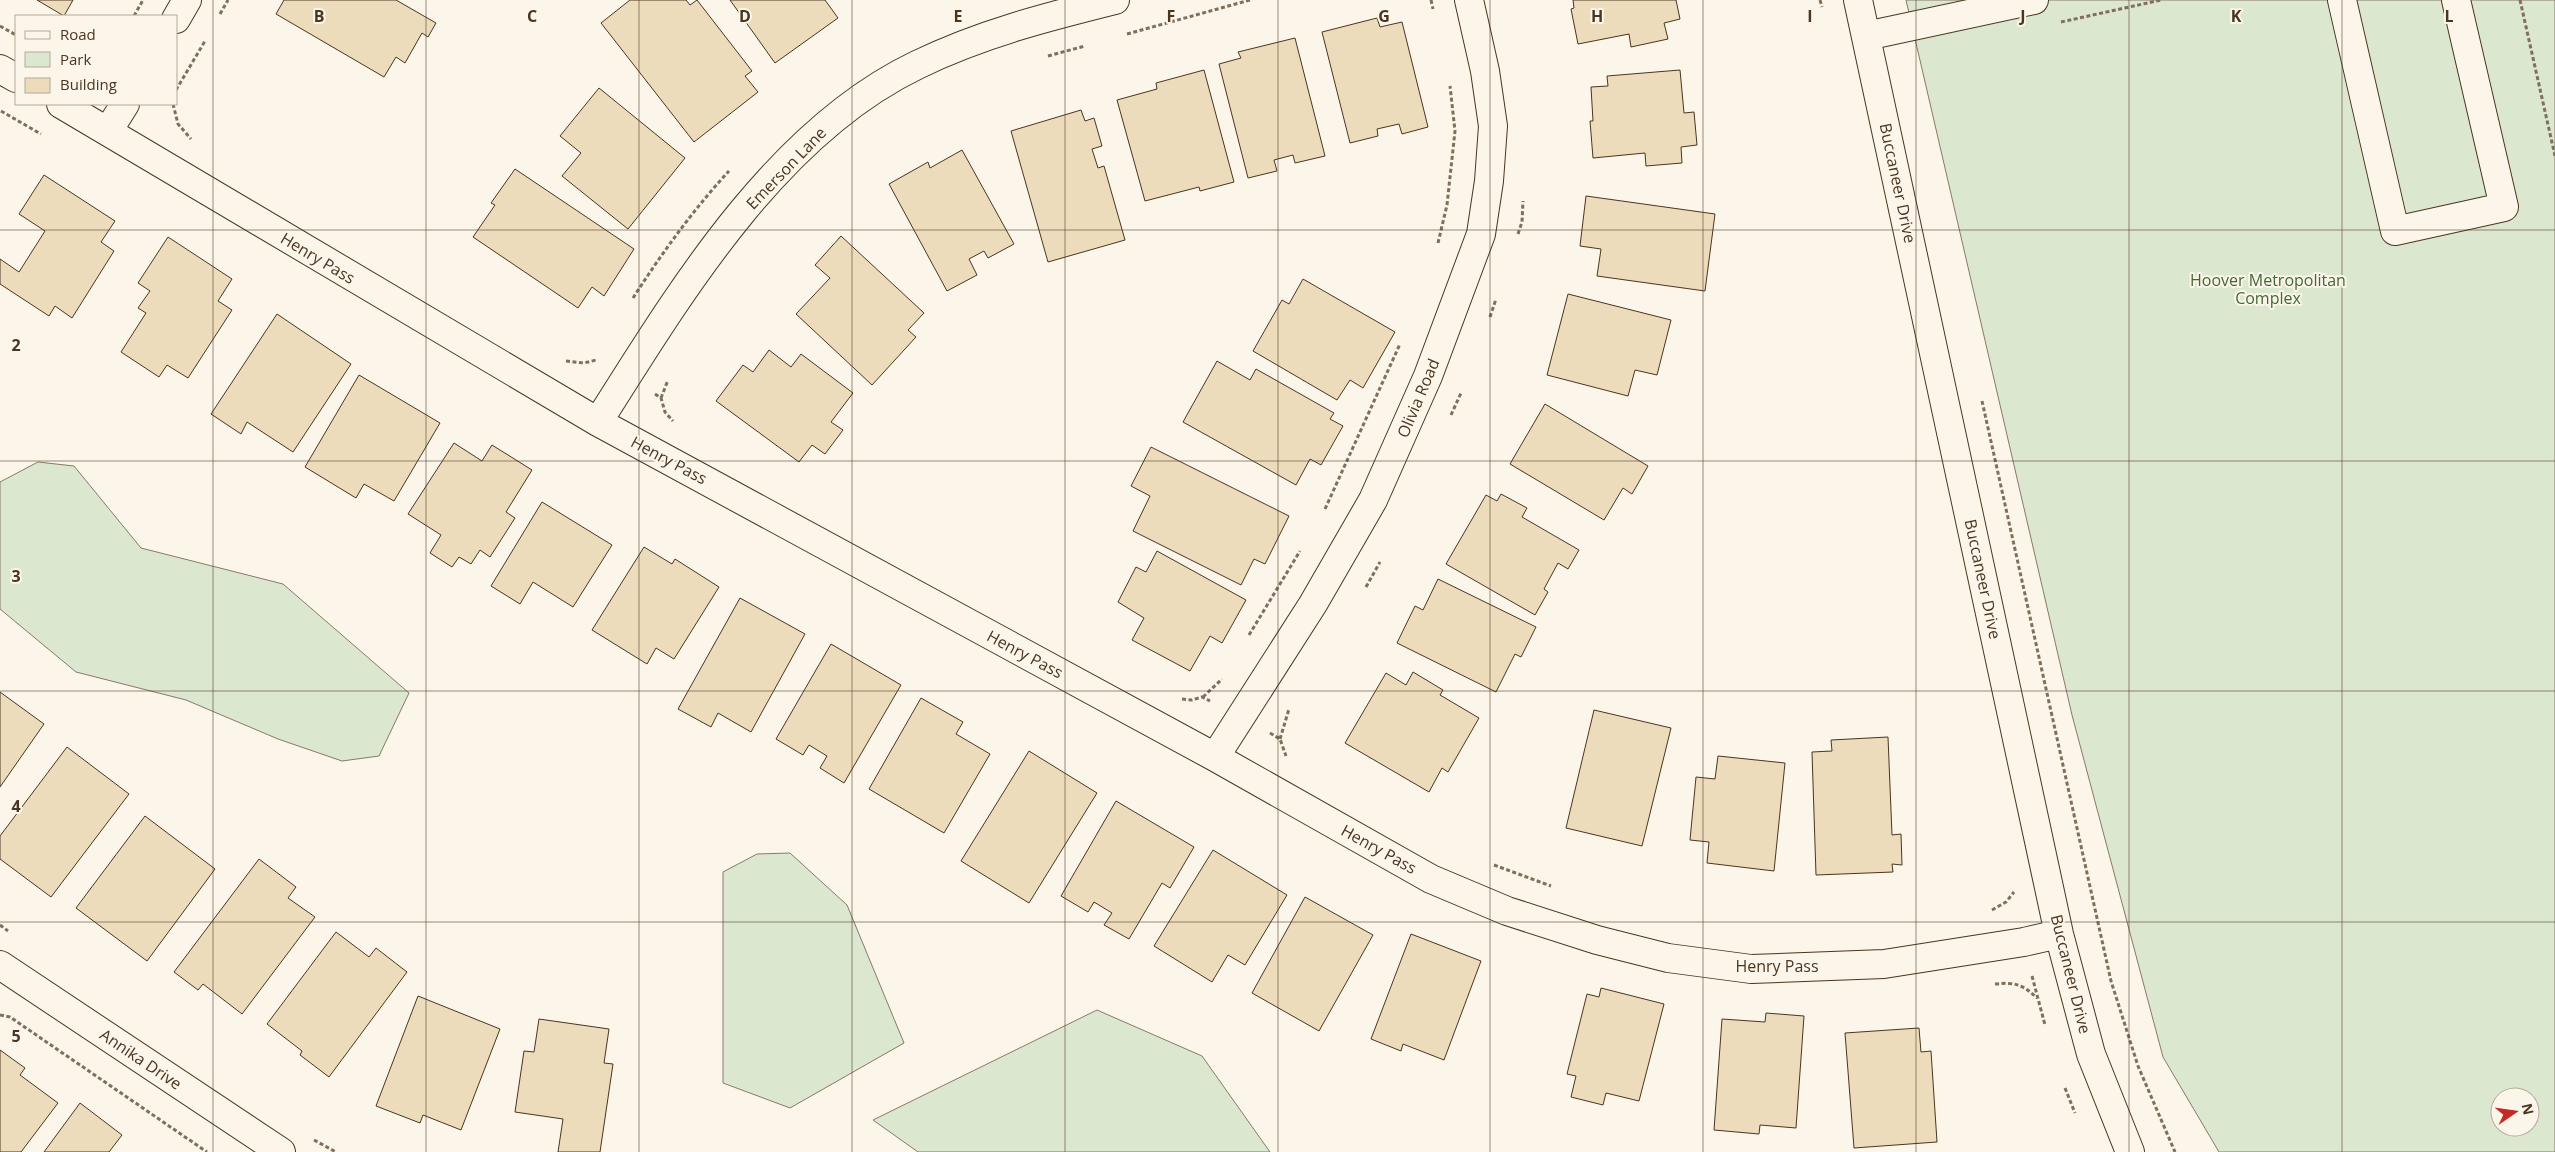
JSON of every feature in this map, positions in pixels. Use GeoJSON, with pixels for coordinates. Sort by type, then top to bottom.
{"type":"FeatureCollection","features":[{"type":"Feature","properties":{"kind":"street"},"geometry":{"type":"LineString","coordinates":[[178,16],[187,0]]}},
{"type":"Feature","properties":{"kind":"street","name":"Emerson Lane"},"geometry":{"type":"LineString","coordinates":[[598,422],[664,317],[712,251],[764,188],[816,133],[868,94],[915,65],[967,42],[1033,21],[1114,0]]}},
{"type":"Feature","properties":{"kind":"street","name":"Olivia Road"},"geometry":{"type":"LineString","coordinates":[[1215,757],[1313,604],[1373,500],[1428,376],[1481,234],[1489,181],[1493,126],[1486,72],[1469,0]]}},
{"type":"Feature","properties":{"kind":"street","name":"Buccaneer Drive"},"geometry":{"type":"LineString","coordinates":[[1858,0],[2059,934],[2091,1054],[2130,1152]]}},
{"type":"Feature","properties":{"kind":"street"},"geometry":{"type":"LineString","coordinates":[[1866,36],[2034,0]]}},
{"type":"Feature","properties":{"kind":"street"},"geometry":{"type":"LineString","coordinates":[[2342,0],[2395,231],[2504,207],[2456,0]]}},
{"type":"Feature","properties":{"kind":"street"},"geometry":{"type":"LineString","coordinates":[[0,68],[15,77]]}},
{"type":"Feature","properties":{"kind":"street","name":"Henry Pass"},"geometry":{"type":"LineString","coordinates":[[63,105],[370,289],[598,422],[1215,757],[1431,879],[1507,911],[1597,940],[1668,958],[1752,969],[1884,964],[2024,942],[2059,934]]}},
{"type":"Feature","properties":{"kind":"street"},"geometry":{"type":"LineString","coordinates":[[108,131],[124,105]]}},
{"type":"Feature","properties":{"kind":"street","name":"Annika Drive"},"geometry":{"type":"LineString","coordinates":[[0,966],[281,1152]]}},
{"type":"Feature","properties":{"kind":"path"},"geometry":{"type":"LineString","coordinates":[[135,15],[143,0]]}},
{"type":"Feature","properties":{"kind":"path"},"geometry":{"type":"LineString","coordinates":[[219,16],[228,0]]}},
{"type":"Feature","properties":{"kind":"path"},"geometry":{"type":"LineString","coordinates":[[1119,37],[1250,0]]}},
{"type":"Feature","properties":{"kind":"path"},"geometry":{"type":"LineString","coordinates":[[1431,0],[1435,17]]}},
{"type":"Feature","properties":{"kind":"path"},"geometry":{"type":"LineString","coordinates":[[2520,0],[2555,156]]}},
{"type":"Feature","properties":{"kind":"path"},"geometry":{"type":"LineString","coordinates":[[0,26],[15,34]]}},
{"type":"Feature","properties":{"kind":"path"},"geometry":{"type":"LineString","coordinates":[[178,87],[209,33]]}},
{"type":"Feature","properties":{"kind":"path"},"geometry":{"type":"LineString","coordinates":[[1046,56],[1091,44]]}},
{"type":"Feature","properties":{"kind":"path"},"geometry":{"type":"LineString","coordinates":[[1437,249],[1447,205],[1455,131],[1449,78]]}},
{"type":"Feature","properties":{"kind":"path"},"geometry":{"type":"LineString","coordinates":[[173,105],[178,124],[192,141]]}},
{"type":"Feature","properties":{"kind":"path"},"geometry":{"type":"LineString","coordinates":[[1323,513],[1403,338]]}},
{"type":"Feature","properties":{"kind":"path"},"geometry":{"type":"LineString","coordinates":[[558,358],[584,363],[595,359],[628,374],[661,398]]}},
{"type":"Feature","properties":{"kind":"path"},"geometry":{"type":"LineString","coordinates":[[669,377],[661,398],[665,412],[680,425]]}},
{"type":"Feature","properties":{"kind":"path"},"geometry":{"type":"LineString","coordinates":[[1980,392],[2111,981],[2138,1066],[2175,1152]]}},
{"type":"Feature","properties":{"kind":"path"},"geometry":{"type":"LineString","coordinates":[[1248,637],[1304,546]]}},
{"type":"Feature","properties":{"kind":"path"},"geometry":{"type":"LineString","coordinates":[[1179,698],[1192,700],[1202,697],[1222,679],[1227,670]]}},
{"type":"Feature","properties":{"kind":"path"},"geometry":{"type":"LineString","coordinates":[[1202,697],[1241,715],[1280,739],[1284,754],[1290,760]]}},
{"type":"Feature","properties":{"kind":"path"},"geometry":{"type":"LineString","coordinates":[[1491,864],[1554,887]]}},
{"type":"Feature","properties":{"kind":"path"},"geometry":{"type":"LineString","coordinates":[[1986,912],[2006,902],[2014,892]]}},
{"type":"Feature","properties":{"kind":"path"},"geometry":{"type":"LineString","coordinates":[[0,1015],[10,1017],[207,1152]]}},
{"type":"Feature","properties":{"kind":"green space","name":"Hoover Metropolitan Complex"},"geometry":{"type":"Polygon","coordinates":[[[1906,0],[2555,0],[2555,1152],[2219,1152],[2163,1057],[2072,715],[1906,0]]]}},
{"type":"Feature","properties":{"kind":"green space"},"geometry":{"type":"Polygon","coordinates":[[[38,462],[74,466],[141,548],[283,584],[409,693],[379,756],[342,761],[278,739],[186,700],[76,672],[0,609],[0,482],[38,462]]]}},
{"type":"Feature","properties":{"kind":"green space"},"geometry":{"type":"Polygon","coordinates":[[[790,853],[847,905],[904,1043],[790,1108],[723,1083],[723,872],[757,854],[790,853]]]}},
{"type":"Feature","properties":{"kind":"green space"},"geometry":{"type":"Polygon","coordinates":[[[1097,1010],[1202,1056],[1270,1152],[918,1152],[873,1120],[1097,1010]]]}},
{"type":"Feature","properties":{"kind":"building"},"geometry":{"type":"Polygon","coordinates":[[[37,0],[73,0],[65,15],[37,0]]]}},
{"type":"Feature","properties":{"kind":"building"},"geometry":{"type":"Polygon","coordinates":[[[284,0],[396,0],[436,23],[428,37],[422,33],[405,63],[396,57],[384,77],[276,14],[284,0]]]}},
{"type":"Feature","properties":{"kind":"building"},"geometry":{"type":"Polygon","coordinates":[[[630,0],[686,0],[690,5],[697,0],[752,71],[745,76],[758,92],[694,142],[601,23],[630,0]]]}},
{"type":"Feature","properties":{"kind":"building"},"geometry":{"type":"Polygon","coordinates":[[[730,0],[825,0],[838,18],[775,63],[730,0]]]}},
{"type":"Feature","properties":{"kind":"building"},"geometry":{"type":"Polygon","coordinates":[[[1573,0],[1676,0],[1680,19],[1664,23],[1668,39],[1631,47],[1629,34],[1578,44],[1571,9],[1574,8],[1573,0]]]}},
{"type":"Feature","properties":{"kind":"building"},"geometry":{"type":"Polygon","coordinates":[[[1377,18],[1380,27],[1402,22],[1428,127],[1402,134],[1399,124],[1377,129],[1378,136],[1350,143],[1322,32],[1377,18]]]}},
{"type":"Feature","properties":{"kind":"building"},"geometry":{"type":"Polygon","coordinates":[[[1295,38],[1325,156],[1295,163],[1293,155],[1274,160],[1277,171],[1248,178],[1219,64],[1241,58],[1238,52],[1295,38]]]}},
{"type":"Feature","properties":{"kind":"building"},"geometry":{"type":"Polygon","coordinates":[[[1204,70],[1234,182],[1200,191],[1199,187],[1145,201],[1117,100],[1157,89],[1156,83],[1204,70]]]}},
{"type":"Feature","properties":{"kind":"building"},"geometry":{"type":"Polygon","coordinates":[[[1680,70],[1684,113],[1694,112],[1697,145],[1681,147],[1682,163],[1646,166],[1645,153],[1593,158],[1590,121],[1593,121],[1591,87],[1608,86],[1607,76],[1680,70]]]}},
{"type":"Feature","properties":{"kind":"building"},"geometry":{"type":"Polygon","coordinates":[[[599,88],[685,158],[628,229],[562,176],[581,153],[560,136],[599,88]]]}},
{"type":"Feature","properties":{"kind":"building"},"geometry":{"type":"Polygon","coordinates":[[[1081,110],[1085,121],[1094,118],[1102,146],[1092,149],[1098,168],[1104,166],[1125,240],[1048,262],[1011,131],[1081,110]]]}},
{"type":"Feature","properties":{"kind":"building"},"geometry":{"type":"Polygon","coordinates":[[[962,150],[1014,244],[988,258],[984,251],[969,259],[977,275],[947,291],[889,184],[928,162],[930,168],[962,150]]]}},
{"type":"Feature","properties":{"kind":"building"},"geometry":{"type":"Polygon","coordinates":[[[515,169],[634,249],[604,296],[592,287],[578,308],[473,237],[495,205],[491,203],[515,169]]]}},
{"type":"Feature","properties":{"kind":"building"},"geometry":{"type":"Polygon","coordinates":[[[44,175],[115,221],[101,242],[114,251],[72,318],[55,306],[49,316],[0,284],[0,259],[19,272],[45,231],[19,214],[44,175]]]}},
{"type":"Feature","properties":{"kind":"building"},"geometry":{"type":"Polygon","coordinates":[[[1586,196],[1715,214],[1705,291],[1597,276],[1601,249],[1580,246],[1586,196]]]}},
{"type":"Feature","properties":{"kind":"building"},"geometry":{"type":"Polygon","coordinates":[[[841,236],[924,313],[908,330],[916,337],[872,385],[796,314],[830,278],[815,265],[841,236]]]}},
{"type":"Feature","properties":{"kind":"building"},"geometry":{"type":"Polygon","coordinates":[[[168,237],[232,279],[218,301],[232,310],[188,378],[167,365],[159,377],[121,352],[146,313],[138,308],[150,291],[138,283],[168,237]]]}},
{"type":"Feature","properties":{"kind":"building"},"geometry":{"type":"Polygon","coordinates":[[[1303,279],[1395,332],[1363,388],[1350,380],[1337,400],[1253,351],[1282,300],[1289,304],[1303,279]]]}},
{"type":"Feature","properties":{"kind":"building"},"geometry":{"type":"Polygon","coordinates":[[[1568,294],[1671,320],[1657,375],[1635,370],[1628,396],[1547,375],[1568,294]]]}},
{"type":"Feature","properties":{"kind":"building"},"geometry":{"type":"Polygon","coordinates":[[[277,314],[351,364],[293,452],[247,422],[241,434],[211,414],[277,314]]]}},
{"type":"Feature","properties":{"kind":"building"},"geometry":{"type":"Polygon","coordinates":[[[769,350],[791,367],[801,354],[853,393],[831,422],[843,430],[825,454],[812,445],[799,462],[716,401],[743,365],[753,372],[769,350]]]}},
{"type":"Feature","properties":{"kind":"building"},"geometry":{"type":"Polygon","coordinates":[[[1217,361],[1250,380],[1256,369],[1334,413],[1330,419],[1343,426],[1321,465],[1310,459],[1296,485],[1183,422],[1217,361]]]}},
{"type":"Feature","properties":{"kind":"building"},"geometry":{"type":"Polygon","coordinates":[[[359,375],[440,423],[394,501],[364,484],[356,498],[305,467],[359,375]]]}},
{"type":"Feature","properties":{"kind":"building"},"geometry":{"type":"Polygon","coordinates":[[[1545,404],[1648,466],[1632,494],[1623,488],[1604,520],[1510,464],[1545,404]]]}},
{"type":"Feature","properties":{"kind":"building"},"geometry":{"type":"Polygon","coordinates":[[[454,443],[482,461],[492,445],[532,470],[506,512],[515,518],[490,557],[480,550],[471,564],[459,557],[452,567],[430,553],[441,535],[408,514],[454,443]]]}},
{"type":"Feature","properties":{"kind":"building"},"geometry":{"type":"Polygon","coordinates":[[[1151,447],[1289,516],[1265,564],[1254,559],[1241,585],[1133,531],[1150,496],[1131,486],[1151,447]]]}},
{"type":"Feature","properties":{"kind":"building"},"geometry":{"type":"Polygon","coordinates":[[[1501,494],[1527,508],[1522,517],[1579,550],[1568,569],[1558,563],[1544,589],[1548,592],[1535,615],[1446,564],[1486,495],[1497,501],[1501,494]]]}},
{"type":"Feature","properties":{"kind":"building"},"geometry":{"type":"Polygon","coordinates":[[[542,502],[612,545],[573,607],[533,582],[520,604],[491,586],[542,502]]]}},
{"type":"Feature","properties":{"kind":"building"},"geometry":{"type":"Polygon","coordinates":[[[644,547],[672,564],[675,559],[719,587],[674,659],[656,648],[647,664],[592,630],[644,547]]]}},
{"type":"Feature","properties":{"kind":"building"},"geometry":{"type":"Polygon","coordinates":[[[1157,551],[1246,600],[1222,643],[1210,636],[1190,671],[1132,640],[1144,618],[1118,602],[1136,567],[1146,572],[1157,551]]]}},
{"type":"Feature","properties":{"kind":"building"},"geometry":{"type":"Polygon","coordinates":[[[1438,579],[1536,627],[1521,657],[1515,654],[1496,692],[1397,643],[1415,606],[1423,610],[1438,579]]]}},
{"type":"Feature","properties":{"kind":"building"},"geometry":{"type":"Polygon","coordinates":[[[740,598],[805,634],[751,732],[718,713],[711,727],[678,709],[740,598]]]}},
{"type":"Feature","properties":{"kind":"building"},"geometry":{"type":"Polygon","coordinates":[[[831,644],[901,685],[844,783],[820,768],[827,756],[809,745],[803,755],[776,739],[831,644]]]}},
{"type":"Feature","properties":{"kind":"building"},"geometry":{"type":"Polygon","coordinates":[[[1413,672],[1443,690],[1440,695],[1479,718],[1448,772],[1442,768],[1429,792],[1345,743],[1386,673],[1406,685],[1413,672]]]}},
{"type":"Feature","properties":{"kind":"building"},"geometry":{"type":"Polygon","coordinates":[[[0,692],[44,724],[0,787],[0,692]]]}},
{"type":"Feature","properties":{"kind":"building"},"geometry":{"type":"Polygon","coordinates":[[[921,698],[963,722],[956,734],[990,754],[944,833],[869,789],[921,698]]]}},
{"type":"Feature","properties":{"kind":"building"},"geometry":{"type":"Polygon","coordinates":[[[1594,710],[1671,728],[1642,846],[1566,828],[1594,710]]]}},
{"type":"Feature","properties":{"kind":"building"},"geometry":{"type":"Polygon","coordinates":[[[1888,737],[1892,835],[1901,834],[1902,865],[1892,864],[1893,872],[1816,875],[1812,752],[1832,751],[1831,740],[1888,737]]]}},
{"type":"Feature","properties":{"kind":"building"},"geometry":{"type":"Polygon","coordinates":[[[67,747],[129,794],[51,897],[0,859],[0,836],[67,747]]]}},
{"type":"Feature","properties":{"kind":"building"},"geometry":{"type":"Polygon","coordinates":[[[1029,751],[1097,793],[1029,903],[961,861],[1029,751]]]}},
{"type":"Feature","properties":{"kind":"building"},"geometry":{"type":"Polygon","coordinates":[[[1718,756],[1785,763],[1774,871],[1707,863],[1709,842],[1690,840],[1696,777],[1715,779],[1718,756]]]}},
{"type":"Feature","properties":{"kind":"building"},"geometry":{"type":"Polygon","coordinates":[[[1116,801],[1194,847],[1170,888],[1162,883],[1129,939],[1104,925],[1112,913],[1094,902],[1088,912],[1061,896],[1116,801]]]}},
{"type":"Feature","properties":{"kind":"building"},"geometry":{"type":"Polygon","coordinates":[[[145,816],[215,869],[147,961],[76,908],[145,816]]]}},
{"type":"Feature","properties":{"kind":"building"},"geometry":{"type":"Polygon","coordinates":[[[1213,850],[1287,895],[1245,965],[1228,955],[1212,982],[1154,946],[1213,850]]]}},
{"type":"Feature","properties":{"kind":"building"},"geometry":{"type":"Polygon","coordinates":[[[259,859],[296,887],[288,898],[315,917],[242,1014],[203,984],[198,990],[174,972],[259,859]]]}},
{"type":"Feature","properties":{"kind":"building"},"geometry":{"type":"Polygon","coordinates":[[[1305,897],[1373,935],[1319,1031],[1252,993],[1305,897]]]}},
{"type":"Feature","properties":{"kind":"building"},"geometry":{"type":"Polygon","coordinates":[[[336,932],[369,957],[376,948],[407,972],[329,1077],[300,1055],[302,1051],[267,1024],[336,932]]]}},
{"type":"Feature","properties":{"kind":"building"},"geometry":{"type":"Polygon","coordinates":[[[1411,934],[1481,961],[1444,1060],[1403,1044],[1401,1051],[1371,1039],[1411,934]]]}},
{"type":"Feature","properties":{"kind":"building"},"geometry":{"type":"Polygon","coordinates":[[[1601,988],[1664,1004],[1639,1101],[1606,1093],[1603,1105],[1571,1097],[1576,1076],[1567,1074],[1587,994],[1599,997],[1601,988]]]}},
{"type":"Feature","properties":{"kind":"building"},"geometry":{"type":"Polygon","coordinates":[[[418,996],[500,1029],[461,1130],[423,1115],[420,1123],[376,1106],[418,996]]]}},
{"type":"Feature","properties":{"kind":"building"},"geometry":{"type":"Polygon","coordinates":[[[1766,1013],[1804,1016],[1796,1128],[1760,1125],[1759,1134],[1714,1130],[1722,1019],[1765,1022],[1766,1013]]]}},
{"type":"Feature","properties":{"kind":"building"},"geometry":{"type":"Polygon","coordinates":[[[539,1019],[609,1029],[604,1063],[613,1064],[600,1152],[558,1152],[563,1119],[515,1112],[524,1051],[534,1052],[539,1019]]]}},
{"type":"Feature","properties":{"kind":"building"},"geometry":{"type":"Polygon","coordinates":[[[1919,1028],[1921,1052],[1931,1051],[1937,1142],[1854,1148],[1845,1033],[1919,1028]]]}},
{"type":"Feature","properties":{"kind":"building"},"geometry":{"type":"Polygon","coordinates":[[[0,1050],[25,1068],[20,1075],[58,1103],[21,1152],[0,1152],[0,1050]]]}},
{"type":"Feature","properties":{"kind":"building"},"geometry":{"type":"Polygon","coordinates":[[[80,1103],[122,1135],[109,1152],[44,1152],[80,1103]]]}}]}
